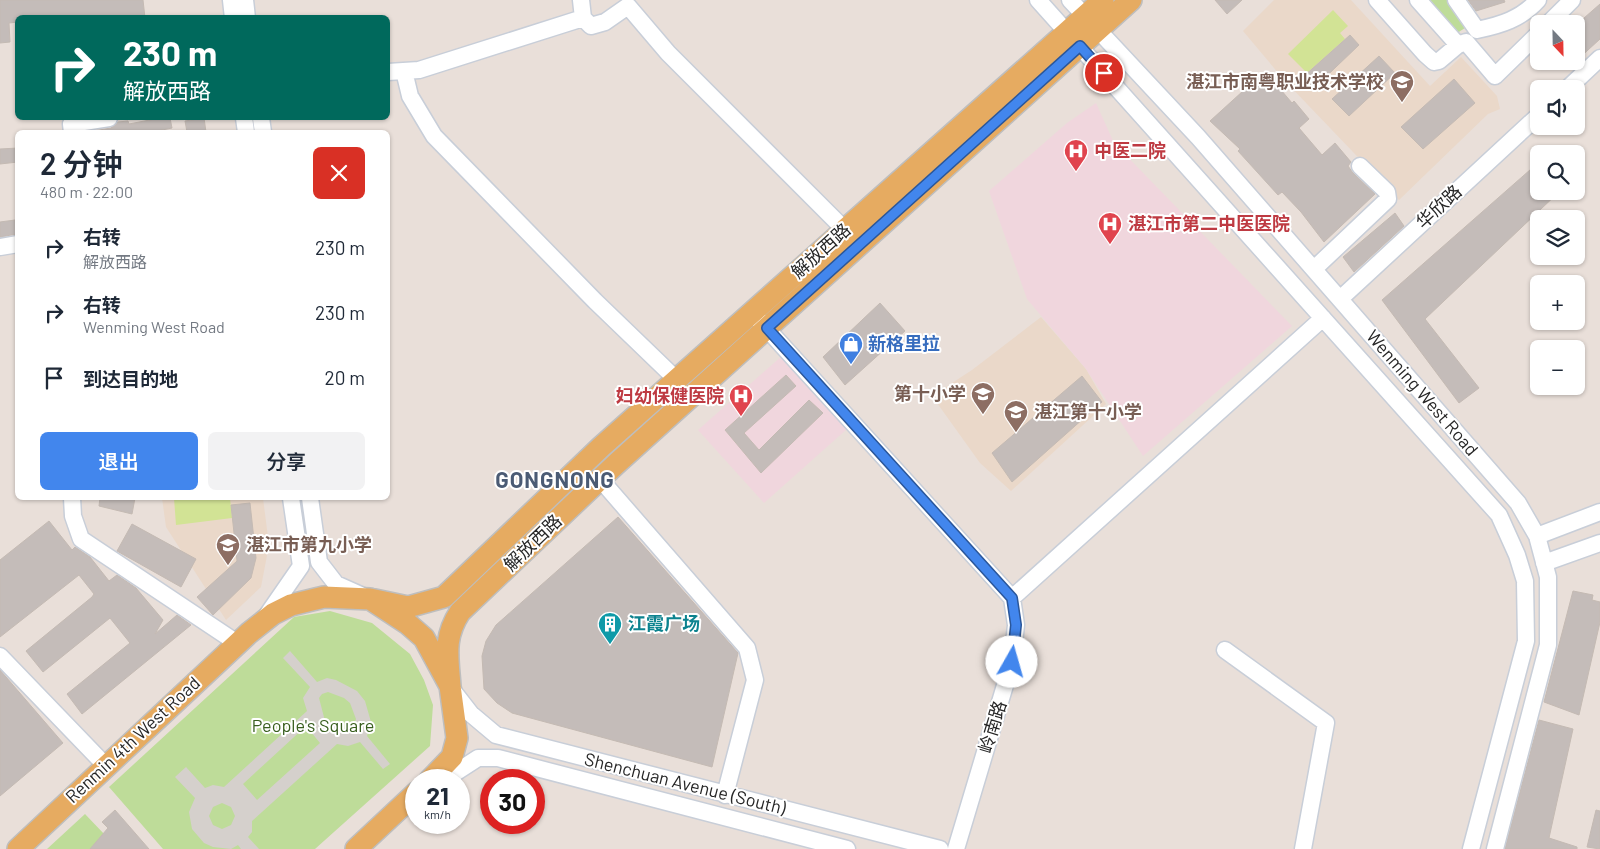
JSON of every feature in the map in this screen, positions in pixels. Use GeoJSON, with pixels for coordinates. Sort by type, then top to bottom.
{"type":"FeatureCollection","features":[{"type":"Feature","properties":{"kind":"main road","name":"解放西路"},"geometry":{"type":"LineString","coordinates":[[1091,23],[1103,0]]}},
{"type":"Feature","properties":{"kind":"main road","name":"解放西路"},"geometry":{"type":"LineString","coordinates":[[443,769],[452,757],[457,738],[450,686],[447,641],[452,625],[460,612],[600,479],[767,328],[1091,23],[1130,0]]}},
{"type":"Feature","properties":{"kind":"main road","name":"解放西路"},"geometry":{"type":"LineString","coordinates":[[249,633],[291,605],[324,597],[370,599],[408,607],[444,597],[601,447],[845,230],[1074,39]]}},
{"type":"Feature","properties":{"kind":"main road"},"geometry":{"type":"LineString","coordinates":[[370,599],[408,624],[424,638],[450,686]]}},
{"type":"Feature","properties":{"kind":"main road","name":"Renmin 4th West Road"},"geometry":{"type":"LineString","coordinates":[[18,849],[249,633]]}},
{"type":"Feature","properties":{"kind":"main road"},"geometry":{"type":"LineString","coordinates":[[360,846],[405,806]]}},
{"type":"Feature","properties":{"kind":"street"},"geometry":{"type":"LineString","coordinates":[[231,0],[233,15]]}},
{"type":"Feature","properties":{"kind":"street"},"geometry":{"type":"LineString","coordinates":[[245,0],[247,15]]}},
{"type":"Feature","properties":{"kind":"street"},"geometry":{"type":"LineString","coordinates":[[581,0],[583,18],[591,26],[605,22],[628,6],[668,53],[845,230]]}},
{"type":"Feature","properties":{"kind":"street","name":"Wenming West Road"},"geometry":{"type":"LineString","coordinates":[[1038,0],[1499,515],[1517,555],[1525,581],[1526,641],[1471,849]]}},
{"type":"Feature","properties":{"kind":"street","name":"Wenming West Road"},"geometry":{"type":"LineString","coordinates":[[1070,0],[1198,137],[1518,503],[1537,536],[1548,585],[1548,644],[1495,849]]}},
{"type":"Feature","properties":{"kind":"street"},"geometry":{"type":"LineString","coordinates":[[1378,0],[1434,62],[1439,62],[1474,26]]}},
{"type":"Feature","properties":{"kind":"street"},"geometry":{"type":"LineString","coordinates":[[1418,0],[1456,43]]}},
{"type":"Feature","properties":{"kind":"street"},"geometry":{"type":"LineString","coordinates":[[1456,0],[1477,30],[1503,24],[1519,16],[1538,0]]}},
{"type":"Feature","properties":{"kind":"street"},"geometry":{"type":"LineString","coordinates":[[1557,15],[1572,0]]}},
{"type":"Feature","properties":{"kind":"street"},"geometry":{"type":"LineString","coordinates":[[390,72],[418,70],[583,18]]}},
{"type":"Feature","properties":{"kind":"street"},"geometry":{"type":"LineString","coordinates":[[1456,43],[1466,42],[1495,76],[1530,42]]}},
{"type":"Feature","properties":{"kind":"street"},"geometry":{"type":"LineString","coordinates":[[1577,80],[1600,58]]}},
{"type":"Feature","properties":{"kind":"street"},"geometry":{"type":"LineString","coordinates":[[404,71],[410,96],[434,136],[595,301],[677,380]]}},
{"type":"Feature","properties":{"kind":"street"},"geometry":{"type":"LineString","coordinates":[[72,130],[71,124],[96,120]]}},
{"type":"Feature","properties":{"kind":"street","name":"华欣路"},"geometry":{"type":"LineString","coordinates":[[1340,299],[1530,123]]}},
{"type":"Feature","properties":{"kind":"street"},"geometry":{"type":"LineString","coordinates":[[1314,269],[1388,200],[1387,192],[1360,166]]}},
{"type":"Feature","properties":{"kind":"street"},"geometry":{"type":"LineString","coordinates":[[0,246],[15,244]]}},
{"type":"Feature","properties":{"kind":"street"},"geometry":{"type":"LineString","coordinates":[[752,313],[1012,598],[1323,318]]}},
{"type":"Feature","properties":{"kind":"street"},"geometry":{"type":"LineString","coordinates":[[600,479],[747,648],[754,680],[725,795]]}},
{"type":"Feature","properties":{"kind":"street"},"geometry":{"type":"LineString","coordinates":[[72,500],[73,516],[81,539],[249,633],[302,566],[291,500]]}},
{"type":"Feature","properties":{"kind":"street"},"geometry":{"type":"LineString","coordinates":[[310,500],[320,562],[336,584],[370,599]]}},
{"type":"Feature","properties":{"kind":"street"},"geometry":{"type":"LineString","coordinates":[[1537,536],[1600,512]]}},
{"type":"Feature","properties":{"kind":"street"},"geometry":{"type":"LineString","coordinates":[[1544,563],[1600,543]]}},
{"type":"Feature","properties":{"kind":"street","name":"岭南路"},"geometry":{"type":"LineString","coordinates":[[956,849],[1012,662],[1016,625],[1012,598]]}},
{"type":"Feature","properties":{"kind":"street"},"geometry":{"type":"LineString","coordinates":[[1225,650],[1326,723],[1320,744],[1303,849]]}},
{"type":"Feature","properties":{"kind":"street"},"geometry":{"type":"LineString","coordinates":[[0,656],[106,766]]}},
{"type":"Feature","properties":{"kind":"street","name":"Shenchuan Avenue (South)"},"geometry":{"type":"LineString","coordinates":[[450,686],[471,714],[496,735],[940,849]]}},
{"type":"Feature","properties":{"kind":"street","name":"Shenchuan Avenue (South)"},"geometry":{"type":"LineString","coordinates":[[455,769],[478,758],[498,758],[847,849]]}},
{"type":"Feature","properties":{"kind":"shaded area","name":"湛江市南粤职业技术学校"},"geometry":{"type":"Polygon","coordinates":[[[1274,0],[1351,0],[1430,86],[1461,57],[1497,96],[1500,109],[1488,114],[1399,200],[1285,81],[1243,31],[1274,0]]]}},
{"type":"Feature","properties":{"kind":"shaded area","name":"湛江市第二中医医院"},"geometry":{"type":"Polygon","coordinates":[[[1096,103],[1114,143],[1292,326],[1143,456],[1086,369],[1027,299],[989,191],[1067,123],[1096,103]]]}},
{"type":"Feature","properties":{"kind":"shaded area","name":"湛江第十小学"},"geometry":{"type":"Polygon","coordinates":[[[1041,317],[1086,369],[1106,404],[1011,491],[980,463],[932,396],[972,370],[1041,317]]]}},
{"type":"Feature","properties":{"kind":"shaded area"},"geometry":{"type":"Polygon","coordinates":[[[782,356],[847,429],[764,503],[698,430],[782,356]]]}},
{"type":"Feature","properties":{"kind":"shaded area","name":"湛江市第九小学"},"geometry":{"type":"Polygon","coordinates":[[[162,500],[263,500],[269,545],[261,587],[226,620],[166,527],[162,500]]]}},
{"type":"Feature","properties":{"kind":"shaded area"},"geometry":{"type":"Polygon","coordinates":[[[290,651],[317,682],[327,678],[336,680],[357,691],[365,701],[371,722],[367,736],[390,764],[383,769],[360,742],[348,746],[337,744],[252,821],[252,832],[248,837],[259,849],[241,849],[238,845],[231,849],[213,847],[204,843],[192,829],[189,812],[195,798],[175,777],[186,767],[205,788],[213,785],[224,787],[307,711],[303,698],[310,687],[283,658],[290,651]],[[328,692],[322,694],[319,698],[325,721],[346,731],[353,729],[356,719],[350,703],[344,698],[328,692]],[[306,726],[243,784],[257,800],[320,743],[306,726]],[[222,803],[213,807],[209,816],[213,825],[222,829],[231,825],[235,816],[231,807],[222,803]]]}},
{"type":"Feature","properties":{"kind":"green space"},"geometry":{"type":"Polygon","coordinates":[[[1423,0],[1450,0],[1465,28],[1454,35],[1423,0]]]}},
{"type":"Feature","properties":{"kind":"green space"},"geometry":{"type":"Polygon","coordinates":[[[1333,10],[1348,26],[1340,33],[1345,39],[1307,73],[1288,54],[1333,10]]]}},
{"type":"Feature","properties":{"kind":"green space"},"geometry":{"type":"Polygon","coordinates":[[[174,500],[230,500],[232,518],[176,525],[174,500]]]}},
{"type":"Feature","properties":{"kind":"green space","name":"People's Square"},"geometry":{"type":"Polygon","coordinates":[[[330,611],[372,623],[410,654],[424,680],[433,705],[430,746],[315,849],[163,849],[109,787],[294,617],[330,611]]]}},
{"type":"Feature","properties":{"kind":"green space"},"geometry":{"type":"Polygon","coordinates":[[[85,814],[105,835],[90,849],[47,849],[85,814]]]}},
{"type":"Feature","properties":{"kind":"building"},"geometry":{"type":"Polygon","coordinates":[[[0,0],[143,0],[145,15],[15,15],[15,22],[9,23],[10,42],[0,43],[0,0]]]}},
{"type":"Feature","properties":{"kind":"building"},"geometry":{"type":"Polygon","coordinates":[[[1215,0],[1242,0],[1227,14],[1215,0]]]}},
{"type":"Feature","properties":{"kind":"building"},"geometry":{"type":"Polygon","coordinates":[[[1468,0],[1504,0],[1505,2],[1476,11],[1468,0]]]}},
{"type":"Feature","properties":{"kind":"building"},"geometry":{"type":"Polygon","coordinates":[[[1600,4],[1600,39],[1585,53],[1585,17],[1600,4]]]}},
{"type":"Feature","properties":{"kind":"building"},"geometry":{"type":"Polygon","coordinates":[[[1350,35],[1359,45],[1314,88],[1303,77],[1350,35]]]}},
{"type":"Feature","properties":{"kind":"building"},"geometry":{"type":"Polygon","coordinates":[[[1379,56],[1395,73],[1349,116],[1332,99],[1379,56]]]}},
{"type":"Feature","properties":{"kind":"building"},"geometry":{"type":"Polygon","coordinates":[[[1265,71],[1292,103],[1294,101],[1309,119],[1299,128],[1322,155],[1335,143],[1351,162],[1348,166],[1353,173],[1375,194],[1324,242],[1301,212],[1282,192],[1278,195],[1238,151],[1240,149],[1210,121],[1265,71]]]}},
{"type":"Feature","properties":{"kind":"building"},"geometry":{"type":"Polygon","coordinates":[[[1454,79],[1475,103],[1423,149],[1401,127],[1454,79]]]}},
{"type":"Feature","properties":{"kind":"building"},"geometry":{"type":"Polygon","coordinates":[[[150,120],[170,120],[172,128],[162,130],[100,130],[111,128],[118,122],[128,121],[129,124],[150,120]]]}},
{"type":"Feature","properties":{"kind":"building"},"geometry":{"type":"Polygon","coordinates":[[[204,120],[206,130],[187,130],[185,121],[204,120]]]}},
{"type":"Feature","properties":{"kind":"building"},"geometry":{"type":"Polygon","coordinates":[[[15,148],[15,162],[0,164],[0,149],[15,148]]]}},
{"type":"Feature","properties":{"kind":"building"},"geometry":{"type":"Polygon","coordinates":[[[1530,170],[1530,200],[1551,200],[1540,210],[1530,210],[1530,219],[1425,319],[1479,388],[1459,403],[1382,300],[1530,170]]]}},
{"type":"Feature","properties":{"kind":"building"},"geometry":{"type":"Polygon","coordinates":[[[1395,213],[1404,226],[1354,272],[1343,257],[1395,213]]]}},
{"type":"Feature","properties":{"kind":"building"},"geometry":{"type":"Polygon","coordinates":[[[15,220],[15,234],[0,237],[0,222],[15,220]]]}},
{"type":"Feature","properties":{"kind":"building"},"geometry":{"type":"Polygon","coordinates":[[[880,303],[905,331],[845,385],[823,357],[880,303]]]}},
{"type":"Feature","properties":{"kind":"building"},"geometry":{"type":"Polygon","coordinates":[[[786,375],[796,386],[744,433],[759,450],[809,400],[823,413],[761,473],[725,430],[786,375]]]}},
{"type":"Feature","properties":{"kind":"building"},"geometry":{"type":"Polygon","coordinates":[[[1082,376],[1102,402],[1012,482],[992,453],[1082,376]]]}},
{"type":"Feature","properties":{"kind":"building"},"geometry":{"type":"Polygon","coordinates":[[[100,500],[135,500],[132,514],[99,506],[100,500]]]}},
{"type":"Feature","properties":{"kind":"building"},"geometry":{"type":"Polygon","coordinates":[[[250,503],[256,558],[251,578],[213,615],[197,597],[237,561],[231,505],[250,503]]]}},
{"type":"Feature","properties":{"kind":"building","name":"江霞广场"},"geometry":{"type":"Polygon","coordinates":[[[618,517],[738,653],[712,767],[512,713],[497,703],[484,689],[482,656],[486,641],[496,625],[618,517]]]}},
{"type":"Feature","properties":{"kind":"building"},"geometry":{"type":"Polygon","coordinates":[[[49,521],[72,550],[75,547],[90,557],[109,581],[117,575],[136,588],[163,620],[155,634],[177,615],[191,625],[82,714],[67,694],[130,643],[110,618],[43,672],[26,651],[92,597],[94,594],[79,575],[0,637],[0,560],[49,521]]]}},
{"type":"Feature","properties":{"kind":"building"},"geometry":{"type":"Polygon","coordinates":[[[132,524],[196,559],[181,587],[117,551],[132,524]]]}},
{"type":"Feature","properties":{"kind":"building"},"geometry":{"type":"Polygon","coordinates":[[[1573,591],[1593,595],[1592,600],[1600,602],[1600,622],[1579,715],[1544,702],[1573,591]]]}},
{"type":"Feature","properties":{"kind":"building"},"geometry":{"type":"Polygon","coordinates":[[[0,670],[63,743],[0,796],[0,670]]]}},
{"type":"Feature","properties":{"kind":"building"},"geometry":{"type":"Polygon","coordinates":[[[1539,720],[1573,729],[1549,838],[1577,847],[1577,849],[1505,849],[1539,720]]]}},
{"type":"Feature","properties":{"kind":"building"},"geometry":{"type":"Polygon","coordinates":[[[115,810],[149,849],[90,849],[108,828],[102,822],[115,810]]]}},
{"type":"Feature","properties":{"kind":"building"},"geometry":{"type":"Polygon","coordinates":[[[1596,810],[1600,811],[1600,849],[1587,847],[1596,810]]]}},
{"type":"Feature","properties":{"kind":"place","name":"湛江市南粤职业技术学校"},"geometry":{"type":"Point","coordinates":[1402,103]}},
{"type":"Feature","properties":{"kind":"place","name":"中医二院"},"geometry":{"type":"Point","coordinates":[1076,172]}},
{"type":"Feature","properties":{"kind":"place","name":"湛江市第二中医医院"},"geometry":{"type":"Point","coordinates":[1110,245]}},
{"type":"Feature","properties":{"kind":"place","name":"新格里拉"},"geometry":{"type":"Point","coordinates":[851,365]}},
{"type":"Feature","properties":{"kind":"place","name":"第十小学"},"geometry":{"type":"Point","coordinates":[983,415]}},
{"type":"Feature","properties":{"kind":"place","name":"妇幼保健医院"},"geometry":{"type":"Point","coordinates":[741,417]}},
{"type":"Feature","properties":{"kind":"place","name":"湛江第十小学"},"geometry":{"type":"Point","coordinates":[1016,433]}},
{"type":"Feature","properties":{"kind":"place","name":"湛江市第九小学"},"geometry":{"type":"Point","coordinates":[228,566]}},
{"type":"Feature","properties":{"kind":"place","name":"江霞广场"},"geometry":{"type":"Point","coordinates":[610,645]}},
{"type":"Feature","properties":{"kind":"district","name":"GONGNONG"},"geometry":{"type":"Point","coordinates":[555,480]}},
{"type":"Feature","properties":{"kind":"route"},"geometry":{"type":"LineString","coordinates":[[1012,662],[1016,625],[1012,598],[767,328],[1080,46],[1104,73]]}}]}
